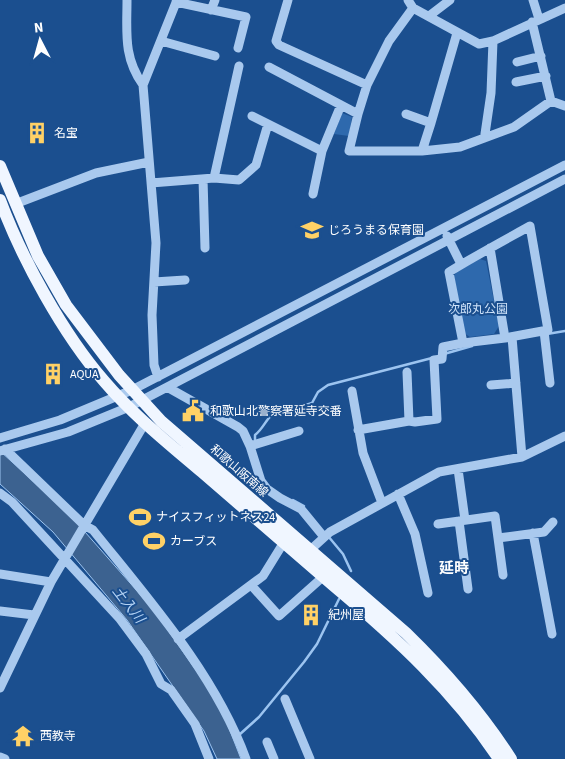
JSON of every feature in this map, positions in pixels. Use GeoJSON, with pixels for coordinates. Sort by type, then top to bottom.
{"type":"FeatureCollection","features":[{"type":"Feature","properties":{"kind":"main road","name":"和歌山阪南線"},"geometry":{"type":"LineString","coordinates":[[0,166],[38,256],[66,305],[100,352],[132,390],[161,421],[306,554],[406,634],[440,666],[494,732],[511,759]]}},
{"type":"Feature","properties":{"kind":"main road","name":"和歌山阪南線"},"geometry":{"type":"LineString","coordinates":[[0,200],[28,262],[78,348],[104,381],[145,423],[284,542],[306,554],[324,576],[402,644],[445,688],[498,759]]}},
{"type":"Feature","properties":{"kind":"street"},"geometry":{"type":"LineString","coordinates":[[127,0],[126,46],[129,58],[143,85],[156,243],[154,365],[158,378]]}},
{"type":"Feature","properties":{"kind":"street"},"geometry":{"type":"LineString","coordinates":[[211,10],[215,0]]}},
{"type":"Feature","properties":{"kind":"street"},"geometry":{"type":"LineString","coordinates":[[288,0],[276,41],[279,45],[367,86]]}},
{"type":"Feature","properties":{"kind":"street"},"geometry":{"type":"LineString","coordinates":[[429,16],[450,0]]}},
{"type":"Feature","properties":{"kind":"street"},"geometry":{"type":"LineString","coordinates":[[533,0],[550,101]]}},
{"type":"Feature","properties":{"kind":"street"},"geometry":{"type":"LineString","coordinates":[[143,85],[177,1],[246,17],[238,48]]}},
{"type":"Feature","properties":{"kind":"street"},"geometry":{"type":"LineString","coordinates":[[550,101],[514,127],[460,147],[422,151],[349,152],[367,86],[410,4],[454,28],[457,33],[479,44],[493,41],[565,8]]}},
{"type":"Feature","properties":{"kind":"street"},"geometry":{"type":"LineString","coordinates":[[422,151],[457,33]]}},
{"type":"Feature","properties":{"kind":"street"},"geometry":{"type":"LineString","coordinates":[[161,41],[215,56]]}},
{"type":"Feature","properties":{"kind":"street"},"geometry":{"type":"LineString","coordinates":[[485,134],[491,93],[493,41]]}},
{"type":"Feature","properties":{"kind":"street"},"geometry":{"type":"LineString","coordinates":[[517,62],[541,56]]}},
{"type":"Feature","properties":{"kind":"street"},"geometry":{"type":"LineString","coordinates":[[214,178],[239,66]]}},
{"type":"Feature","properties":{"kind":"street"},"geometry":{"type":"LineString","coordinates":[[269,67],[358,114]]}},
{"type":"Feature","properties":{"kind":"street"},"geometry":{"type":"LineString","coordinates":[[516,82],[546,76]]}},
{"type":"Feature","properties":{"kind":"street"},"geometry":{"type":"LineString","coordinates":[[550,101],[565,106]]}},
{"type":"Feature","properties":{"kind":"street"},"geometry":{"type":"LineString","coordinates":[[313,194],[322,151],[341,105]]}},
{"type":"Feature","properties":{"kind":"street"},"geometry":{"type":"LineString","coordinates":[[406,114],[431,123]]}},
{"type":"Feature","properties":{"kind":"street"},"geometry":{"type":"LineString","coordinates":[[252,116],[322,151]]}},
{"type":"Feature","properties":{"kind":"street"},"geometry":{"type":"LineString","coordinates":[[151,183],[214,178],[239,180],[256,166],[268,124]]}},
{"type":"Feature","properties":{"kind":"street"},"geometry":{"type":"LineString","coordinates":[[15,204],[96,173],[149,162]]}},
{"type":"Feature","properties":{"kind":"street"},"geometry":{"type":"LineString","coordinates":[[0,438],[60,420],[158,378],[565,165]]}},
{"type":"Feature","properties":{"kind":"street"},"geometry":{"type":"LineString","coordinates":[[203,179],[205,248]]}},
{"type":"Feature","properties":{"kind":"street"},"geometry":{"type":"LineString","coordinates":[[3,450],[68,432],[129,408],[565,179]]}},
{"type":"Feature","properties":{"kind":"street"},"geometry":{"type":"LineString","coordinates":[[358,430],[409,421],[437,419],[434,360],[442,358],[443,347],[544,334],[548,330],[530,226],[449,272],[463,343]]}},
{"type":"Feature","properties":{"kind":"street"},"geometry":{"type":"LineString","coordinates":[[443,229],[462,264]]}},
{"type":"Feature","properties":{"kind":"street"},"geometry":{"type":"LineString","coordinates":[[490,248],[511,339],[522,457]]}},
{"type":"Feature","properties":{"kind":"street"},"geometry":{"type":"LineString","coordinates":[[154,282],[185,280]]}},
{"type":"Feature","properties":{"kind":"street"},"geometry":{"type":"LineString","coordinates":[[544,334],[550,383]]}},
{"type":"Feature","properties":{"kind":"street"},"geometry":{"type":"LineString","coordinates":[[407,372],[409,421]]}},
{"type":"Feature","properties":{"kind":"street"},"geometry":{"type":"LineString","coordinates":[[491,385],[516,383]]}},
{"type":"Feature","properties":{"kind":"street"},"geometry":{"type":"LineString","coordinates":[[167,388],[238,427],[254,445],[261,481],[267,489],[301,509],[327,534]]}},
{"type":"Feature","properties":{"kind":"street"},"geometry":{"type":"LineString","coordinates":[[352,391],[363,453],[382,503]]}},
{"type":"Feature","properties":{"kind":"street"},"geometry":{"type":"LineString","coordinates":[[0,686],[65,556],[145,423]]}},
{"type":"Feature","properties":{"kind":"street"},"geometry":{"type":"LineString","coordinates":[[254,445],[299,431]]}},
{"type":"Feature","properties":{"kind":"street"},"geometry":{"type":"LineString","coordinates":[[306,554],[327,534],[439,472],[522,457],[565,436]]}},
{"type":"Feature","properties":{"kind":"street"},"geometry":{"type":"LineString","coordinates":[[3,450],[84,525],[93,530],[158,611],[228,714],[246,759]]}},
{"type":"Feature","properties":{"kind":"street"},"geometry":{"type":"LineString","coordinates":[[458,469],[468,589]]}},
{"type":"Feature","properties":{"kind":"street"},"geometry":{"type":"LineString","coordinates":[[0,493],[12,502],[65,556],[120,619],[146,654],[161,684],[171,690],[195,724],[209,759]]}},
{"type":"Feature","properties":{"kind":"street"},"geometry":{"type":"LineString","coordinates":[[398,494],[415,534],[428,593]]}},
{"type":"Feature","properties":{"kind":"street"},"geometry":{"type":"LineString","coordinates":[[438,524],[495,516],[503,575]]}},
{"type":"Feature","properties":{"kind":"street"},"geometry":{"type":"LineString","coordinates":[[498,538],[544,532],[553,522]]}},
{"type":"Feature","properties":{"kind":"street"},"geometry":{"type":"LineString","coordinates":[[533,534],[552,634]]}},
{"type":"Feature","properties":{"kind":"street"},"geometry":{"type":"LineString","coordinates":[[178,639],[263,576],[284,542]]}},
{"type":"Feature","properties":{"kind":"street"},"geometry":{"type":"LineString","coordinates":[[0,574],[51,582]]}},
{"type":"Feature","properties":{"kind":"street"},"geometry":{"type":"LineString","coordinates":[[251,585],[279,616],[324,576]]}},
{"type":"Feature","properties":{"kind":"street"},"geometry":{"type":"LineString","coordinates":[[0,611],[34,615]]}},
{"type":"Feature","properties":{"kind":"street"},"geometry":{"type":"LineString","coordinates":[[285,699],[310,759]]}},
{"type":"Feature","properties":{"kind":"street"},"geometry":{"type":"LineString","coordinates":[[267,742],[276,758]]}},
{"type":"Feature","properties":{"kind":"street"},"geometry":{"type":"LineString","coordinates":[[0,756],[5,759]]}},
{"type":"Feature","properties":{"kind":"green space"},"geometry":{"type":"Polygon","coordinates":[[[342,113],[352,117],[349,136],[334,134],[342,113]]]}},
{"type":"Feature","properties":{"kind":"green space","name":"次郎丸公園"},"geometry":{"type":"Polygon","coordinates":[[[480,259],[486,261],[499,326],[494,334],[470,337],[464,333],[454,276],[456,272],[480,259]]]}},
{"type":"Feature","properties":{"kind":"water","name":"土入川"},"geometry":{"type":"Polygon","coordinates":[[[0,451],[70,515],[153,609],[214,696],[241,759],[217,759],[204,731],[127,620],[53,532],[0,484],[0,451]]]}},
{"type":"Feature","properties":{"kind":"waterway"},"geometry":{"type":"LineString","coordinates":[[547,334],[565,331]]}},
{"type":"Feature","properties":{"kind":"waterway"},"geometry":{"type":"LineString","coordinates":[[444,354],[472,346]]}},
{"type":"Feature","properties":{"kind":"waterway"},"geometry":{"type":"LineString","coordinates":[[255,441],[255,435],[273,414],[312,403],[318,392],[328,385],[432,358]]}},
{"type":"Feature","properties":{"kind":"waterway"},"geometry":{"type":"LineString","coordinates":[[293,500],[304,506]]}},
{"type":"Feature","properties":{"kind":"waterway"},"geometry":{"type":"LineString","coordinates":[[328,536],[343,554],[351,571]]}},
{"type":"Feature","properties":{"kind":"waterway"},"geometry":{"type":"LineString","coordinates":[[239,735],[259,717],[304,662],[317,644],[339,599]]}},
{"type":"Feature","properties":{"kind":"place","name":"名宝"},"geometry":{"type":"Point","coordinates":[37,133]}},
{"type":"Feature","properties":{"kind":"place","name":"じろうまる保育園"},"geometry":{"type":"Point","coordinates":[312,230]}},
{"type":"Feature","properties":{"kind":"place","name":"AQUA"},"geometry":{"type":"Point","coordinates":[53,374]}},
{"type":"Feature","properties":{"kind":"place","name":"和歌山北警察署延寺交番"},"geometry":{"type":"Point","coordinates":[193,411]}},
{"type":"Feature","properties":{"kind":"place","name":"ナイスフィットネス24"},"geometry":{"type":"Point","coordinates":[140,517]}},
{"type":"Feature","properties":{"kind":"place","name":"カーブス"},"geometry":{"type":"Point","coordinates":[154,541]}},
{"type":"Feature","properties":{"kind":"place","name":"紀州屋"},"geometry":{"type":"Point","coordinates":[311,615]}},
{"type":"Feature","properties":{"kind":"place","name":"西教寺"},"geometry":{"type":"Point","coordinates":[23,736]}},
{"type":"Feature","properties":{"kind":"district","name":"延時"},"geometry":{"type":"Point","coordinates":[454,568]}}]}
